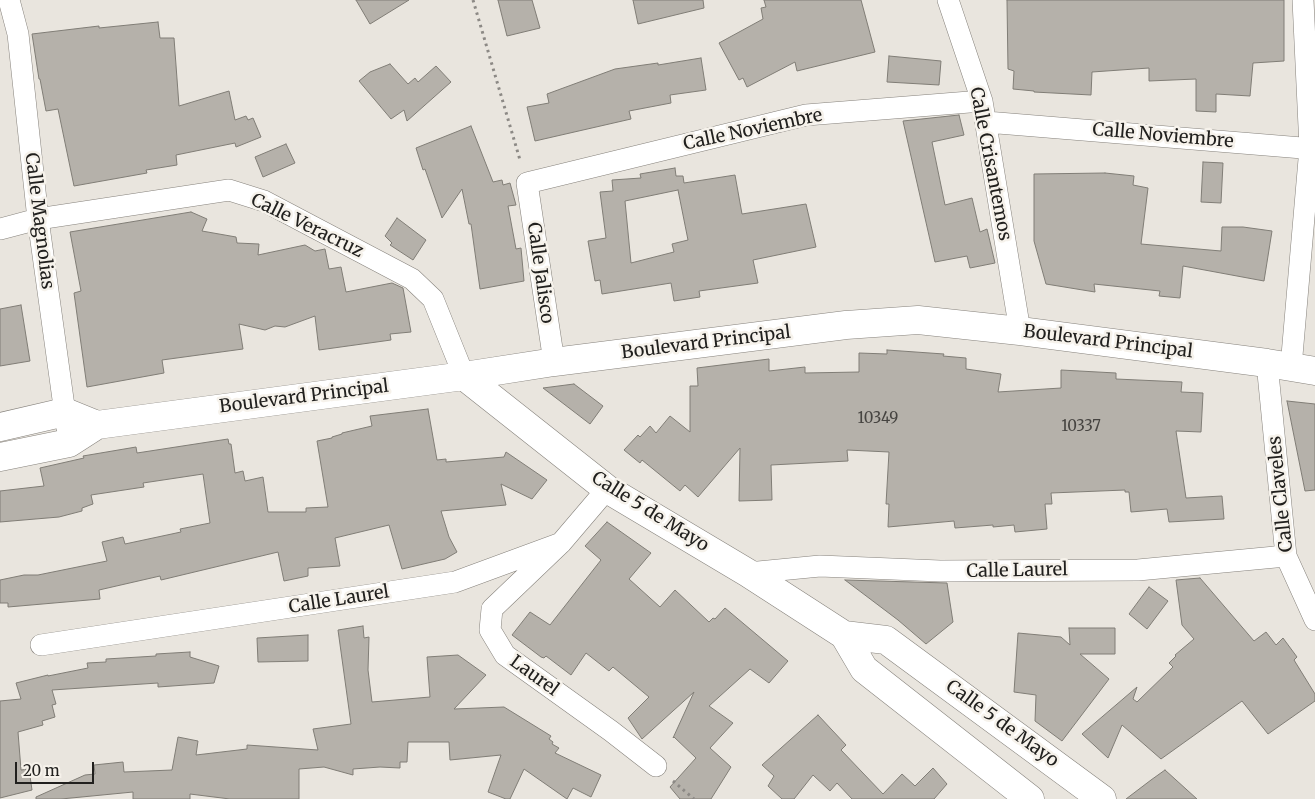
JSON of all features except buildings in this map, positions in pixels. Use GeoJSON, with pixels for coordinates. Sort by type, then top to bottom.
{"type":"FeatureCollection","features":[{"type":"Feature","properties":{"kind":"street","name":"Calle Magnolias"},"geometry":{"type":"LineString","coordinates":[[9,0],[9,36],[38,218],[69,443]]}},
{"type":"Feature","properties":{"kind":"street","name":"Calle Crisantemos"},"geometry":{"type":"LineString","coordinates":[[948,0],[982,101],[1020,331]]}},
{"type":"Feature","properties":{"kind":"street","name":"Calle Claveles"},"geometry":{"type":"LineString","coordinates":[[1303,0],[1313,149],[1291,367],[1286,556],[1315,620]]}},
{"type":"Feature","properties":{"kind":"street","name":"Calle Noviembre"},"geometry":{"type":"LineString","coordinates":[[527,183],[806,114],[982,101]]}},
{"type":"Feature","properties":{"kind":"street","name":"Calle Noviembre"},"geometry":{"type":"LineString","coordinates":[[986,122],[1313,149]]}},
{"type":"Feature","properties":{"kind":"street","name":"Calle Jalisco"},"geometry":{"type":"LineString","coordinates":[[527,183],[554,362]]}},
{"type":"Feature","properties":{"kind":"street","name":"Calle Veracruz"},"geometry":{"type":"LineString","coordinates":[[0,229],[38,218],[229,190],[264,201],[412,279],[433,299],[464,376]]}},
{"type":"Feature","properties":{"kind":"street","name":"Boulevard Principal"},"geometry":{"type":"LineString","coordinates":[[0,457],[69,443],[97,424],[464,376],[554,362],[855,324],[918,320],[1020,331],[1291,367]]}},
{"type":"Feature","properties":{"kind":"street","name":"Calle 5 de Mayo"},"geometry":{"type":"LineString","coordinates":[[464,376],[607,489],[748,573],[844,636],[864,669],[1030,799]]}},
{"type":"Feature","properties":{"kind":"street","name":"Boulevard Principal"},"geometry":{"type":"LineString","coordinates":[[65,412],[97,424]]}},
{"type":"Feature","properties":{"kind":"street"},"geometry":{"type":"LineString","coordinates":[[0,427],[65,412]]}},
{"type":"Feature","properties":{"kind":"street","name":"Calle Laurel"},"geometry":{"type":"LineString","coordinates":[[41,645],[455,582],[561,543],[607,489]]}},
{"type":"Feature","properties":{"kind":"street","name":"Laurel"},"geometry":{"type":"LineString","coordinates":[[561,543],[492,609],[490,630],[505,655],[611,731],[656,766]]}},
{"type":"Feature","properties":{"kind":"street","name":"Calle Laurel"},"geometry":{"type":"LineString","coordinates":[[748,573],[820,566],[940,571],[1138,570],[1286,556]]}},
{"type":"Feature","properties":{"kind":"street","name":"Calle 5 de Mayo"},"geometry":{"type":"LineString","coordinates":[[844,636],[886,640],[1092,796]]}},
{"type":"Feature","properties":{"kind":"path"},"geometry":{"type":"LineString","coordinates":[[473,0],[527,183]]}}]}
